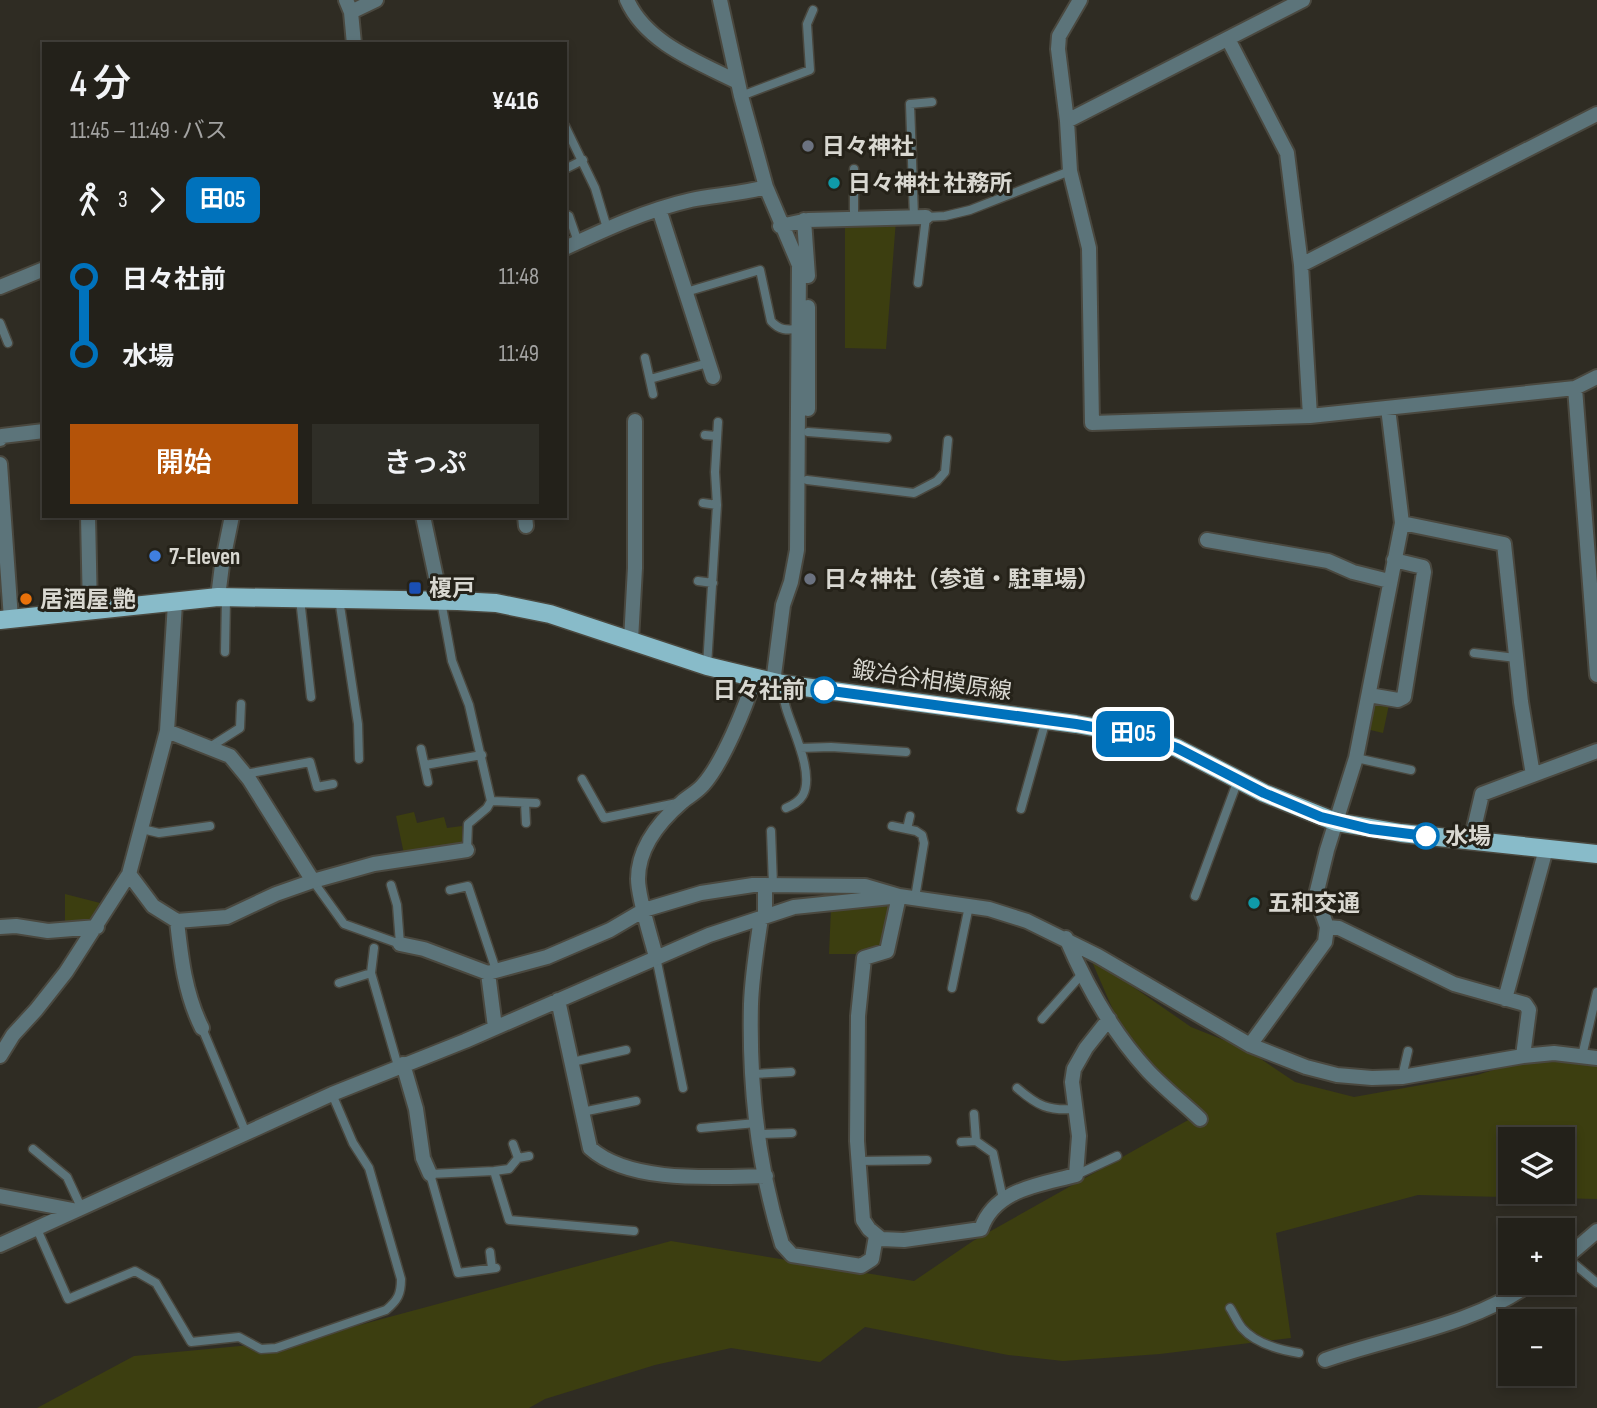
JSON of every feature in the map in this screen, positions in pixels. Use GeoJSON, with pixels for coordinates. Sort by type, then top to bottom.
{"type":"FeatureCollection","features":[{"type":"Feature","properties":{"kind":"main road","name":"鍛冶谷相模原線"},"geometry":{"type":"LineString","coordinates":[[6,620],[222,598],[441,601],[522,607],[563,617],[707,666],[778,684],[1046,720],[1143,736],[1177,748],[1238,779],[1336,822],[1370,829],[1597,854]]}},
{"type":"Feature","properties":{"kind":"street"},"geometry":{"type":"LineString","coordinates":[[354,42],[348,6],[376,0]]}},
{"type":"Feature","properties":{"kind":"street"},"geometry":{"type":"LineString","coordinates":[[626,0],[647,31],[739,89]]}},
{"type":"Feature","properties":{"kind":"street"},"geometry":{"type":"LineString","coordinates":[[720,0],[739,89],[766,187],[780,226],[801,253]]}},
{"type":"Feature","properties":{"kind":"street"},"geometry":{"type":"LineString","coordinates":[[1080,0],[1059,36],[1058,49],[1070,171],[1089,248],[1092,423],[1310,416],[1575,388],[1597,377]]}},
{"type":"Feature","properties":{"kind":"street"},"geometry":{"type":"LineString","coordinates":[[1067,121],[1303,0]]}},
{"type":"Feature","properties":{"kind":"street"},"geometry":{"type":"LineString","coordinates":[[1228,39],[1287,153],[1301,265],[1310,416]]}},
{"type":"Feature","properties":{"kind":"street"},"geometry":{"type":"LineString","coordinates":[[1301,265],[1597,114]]}},
{"type":"Feature","properties":{"kind":"street"},"geometry":{"type":"LineString","coordinates":[[572,245],[607,228],[659,209],[766,187]]}},
{"type":"Feature","properties":{"kind":"street"},"geometry":{"type":"LineString","coordinates":[[659,209],[710,370]]}},
{"type":"Feature","properties":{"kind":"street"},"geometry":{"type":"LineString","coordinates":[[780,226],[804,220],[920,217]]}},
{"type":"Feature","properties":{"kind":"street"},"geometry":{"type":"LineString","coordinates":[[778,684],[783,605],[797,550],[802,480],[804,329],[799,265],[804,220]]}},
{"type":"Feature","properties":{"kind":"street"},"geometry":{"type":"LineString","coordinates":[[0,287],[42,270]]}},
{"type":"Feature","properties":{"kind":"street"},"geometry":{"type":"LineString","coordinates":[[1575,388],[1597,675]]}},
{"type":"Feature","properties":{"kind":"street"},"geometry":{"type":"LineString","coordinates":[[1250,1045],[1325,942],[1326,928],[1316,895],[1356,758],[1402,523],[1388,408]]}},
{"type":"Feature","properties":{"kind":"street"},"geometry":{"type":"LineString","coordinates":[[631,640],[640,510],[641,443],[635,421]]}},
{"type":"Feature","properties":{"kind":"street"},"geometry":{"type":"LineString","coordinates":[[0,439],[2,436],[42,431]]}},
{"type":"Feature","properties":{"kind":"street"},"geometry":{"type":"LineString","coordinates":[[0,464],[6,620]]}},
{"type":"Feature","properties":{"kind":"street"},"geometry":{"type":"LineString","coordinates":[[88,518],[90,611]]}},
{"type":"Feature","properties":{"kind":"street"},"geometry":{"type":"LineString","coordinates":[[222,598],[223,556],[232,518]]}},
{"type":"Feature","properties":{"kind":"street"},"geometry":{"type":"LineString","coordinates":[[423,518],[441,601]]}},
{"type":"Feature","properties":{"kind":"street"},"geometry":{"type":"LineString","coordinates":[[1402,523],[1504,544],[1528,755],[1533,775]]}},
{"type":"Feature","properties":{"kind":"street"},"geometry":{"type":"LineString","coordinates":[[1207,540],[1328,561],[1353,572],[1389,581]]}},
{"type":"Feature","properties":{"kind":"street"},"geometry":{"type":"LineString","coordinates":[[1369,695],[1398,701],[1404,697],[1424,572],[1419,565],[1394,560]]}},
{"type":"Feature","properties":{"kind":"street"},"geometry":{"type":"LineString","coordinates":[[0,1056],[13,1035],[58,982],[97,927],[129,874],[167,731],[175,603]]}},
{"type":"Feature","properties":{"kind":"street"},"geometry":{"type":"LineString","coordinates":[[656,957],[638,879],[640,859],[647,844],[669,815],[704,785],[728,744],[754,679]]}},
{"type":"Feature","properties":{"kind":"street"},"geometry":{"type":"LineString","coordinates":[[167,731],[230,756],[245,774],[313,881]]}},
{"type":"Feature","properties":{"kind":"street"},"geometry":{"type":"LineString","coordinates":[[1471,841],[1482,794],[1597,751]]}},
{"type":"Feature","properties":{"kind":"street"},"geometry":{"type":"LineString","coordinates":[[129,874],[153,906],[177,921],[227,917],[276,894],[313,881],[374,864],[467,849]]}},
{"type":"Feature","properties":{"kind":"street"},"geometry":{"type":"LineString","coordinates":[[1505,999],[1546,849]]}},
{"type":"Feature","properties":{"kind":"street"},"geometry":{"type":"LineString","coordinates":[[769,885],[751,1002],[752,1074],[757,1128],[782,1244],[792,1255],[861,1266],[872,1259],[876,1236]]}},
{"type":"Feature","properties":{"kind":"street"},"geometry":{"type":"LineString","coordinates":[[400,944],[424,949],[492,972],[547,957],[576,946],[645,910],[713,890],[769,885],[865,886],[899,896],[969,905],[1027,921],[1066,938],[1250,1045],[1306,1067],[1337,1075],[1402,1077],[1554,1053],[1597,1058]]}},
{"type":"Feature","properties":{"kind":"street"},"geometry":{"type":"LineString","coordinates":[[0,1245],[332,1094],[709,935],[794,907],[899,896]]}},
{"type":"Feature","properties":{"kind":"street"},"geometry":{"type":"LineString","coordinates":[[899,896],[887,951],[864,958],[858,1016],[858,1161],[863,1220],[876,1236],[904,1240],[981,1229],[985,1217],[997,1202],[1022,1190],[1076,1175],[1079,1136],[1072,1082],[1074,1069],[1086,1048],[1109,1019]]}},
{"type":"Feature","properties":{"kind":"street"},"geometry":{"type":"LineString","coordinates":[[177,921],[185,982],[202,1028]]}},
{"type":"Feature","properties":{"kind":"street"},"geometry":{"type":"LineString","coordinates":[[0,927],[48,930],[97,927]]}},
{"type":"Feature","properties":{"kind":"street"},"geometry":{"type":"LineString","coordinates":[[1326,928],[1339,928],[1454,984],[1525,1004],[1529,1010],[1523,1056]]}},
{"type":"Feature","properties":{"kind":"street"},"geometry":{"type":"LineString","coordinates":[[1066,938],[1082,974],[1109,1019],[1148,1070],[1200,1119]]}},
{"type":"Feature","properties":{"kind":"street"},"geometry":{"type":"LineString","coordinates":[[492,972],[495,1027]]}},
{"type":"Feature","properties":{"kind":"street"},"geometry":{"type":"LineString","coordinates":[[558,1000],[590,1148],[600,1158],[665,1176],[766,1176]]}},
{"type":"Feature","properties":{"kind":"street"},"geometry":{"type":"LineString","coordinates":[[0,1044],[13,1035]]}},
{"type":"Feature","properties":{"kind":"street"},"geometry":{"type":"LineString","coordinates":[[401,1065],[416,1109],[423,1158],[430,1174]]}},
{"type":"Feature","properties":{"kind":"street"},"geometry":{"type":"LineString","coordinates":[[0,1196],[77,1208]]}},
{"type":"Feature","properties":{"kind":"street"},"geometry":{"type":"LineString","coordinates":[[1575,1249],[1597,1231]]}},
{"type":"Feature","properties":{"kind":"street"},"geometry":{"type":"LineString","coordinates":[[1325,1360],[1469,1314],[1514,1295]]}},
{"type":"Feature","properties":{"kind":"lane"},"geometry":{"type":"LineString","coordinates":[[739,89],[810,71],[807,24],[813,10]]}},
{"type":"Feature","properties":{"kind":"lane"},"geometry":{"type":"LineString","coordinates":[[918,283],[920,217],[910,104],[932,102]]}},
{"type":"Feature","properties":{"kind":"lane"},"geometry":{"type":"LineString","coordinates":[[567,130],[583,160],[607,228]]}},
{"type":"Feature","properties":{"kind":"lane"},"geometry":{"type":"LineString","coordinates":[[567,168],[583,160]]}},
{"type":"Feature","properties":{"kind":"lane"},"geometry":{"type":"LineString","coordinates":[[854,169],[855,218]]}},
{"type":"Feature","properties":{"kind":"lane"},"geometry":{"type":"LineString","coordinates":[[920,217],[970,210],[1070,171]]}},
{"type":"Feature","properties":{"kind":"lane"},"geometry":{"type":"LineString","coordinates":[[567,215],[572,245]]}},
{"type":"Feature","properties":{"kind":"lane"},"geometry":{"type":"LineString","coordinates":[[686,292],[760,270],[771,321],[785,331],[804,329]]}},
{"type":"Feature","properties":{"kind":"lane"},"geometry":{"type":"LineString","coordinates":[[1,328],[8,343]]}},
{"type":"Feature","properties":{"kind":"lane"},"geometry":{"type":"LineString","coordinates":[[645,358],[653,394]]}},
{"type":"Feature","properties":{"kind":"lane"},"geometry":{"type":"LineString","coordinates":[[650,379],[710,370]]}},
{"type":"Feature","properties":{"kind":"lane"},"geometry":{"type":"LineString","coordinates":[[707,666],[717,505],[715,472],[718,422]]}},
{"type":"Feature","properties":{"kind":"lane"},"geometry":{"type":"LineString","coordinates":[[803,432],[887,438]]}},
{"type":"Feature","properties":{"kind":"lane"},"geometry":{"type":"LineString","coordinates":[[705,435],[717,436]]}},
{"type":"Feature","properties":{"kind":"lane"},"geometry":{"type":"LineString","coordinates":[[802,480],[914,493],[937,481],[945,472],[948,440]]}},
{"type":"Feature","properties":{"kind":"lane"},"geometry":{"type":"LineString","coordinates":[[703,503],[717,505]]}},
{"type":"Feature","properties":{"kind":"lane"},"geometry":{"type":"LineString","coordinates":[[698,581],[713,583]]}},
{"type":"Feature","properties":{"kind":"lane"},"geometry":{"type":"LineString","coordinates":[[222,598],[225,652]]}},
{"type":"Feature","properties":{"kind":"lane"},"geometry":{"type":"LineString","coordinates":[[300,599],[311,697]]}},
{"type":"Feature","properties":{"kind":"lane"},"geometry":{"type":"LineString","coordinates":[[339,599],[358,724],[359,759]]}},
{"type":"Feature","properties":{"kind":"lane"},"geometry":{"type":"LineString","coordinates":[[441,601],[452,661],[469,705],[491,801],[487,808],[468,824],[467,849]]}},
{"type":"Feature","properties":{"kind":"lane"},"geometry":{"type":"LineString","coordinates":[[1474,653],[1516,658]]}},
{"type":"Feature","properties":{"kind":"lane"},"geometry":{"type":"LineString","coordinates":[[778,684],[800,748],[807,781],[803,795],[797,803],[786,808]]}},
{"type":"Feature","properties":{"kind":"lane"},"geometry":{"type":"LineString","coordinates":[[210,747],[240,728],[241,704]]}},
{"type":"Feature","properties":{"kind":"lane"},"geometry":{"type":"LineString","coordinates":[[1021,809],[1046,720]]}},
{"type":"Feature","properties":{"kind":"lane"},"geometry":{"type":"LineString","coordinates":[[800,748],[831,747],[906,752]]}},
{"type":"Feature","properties":{"kind":"lane"},"geometry":{"type":"LineString","coordinates":[[421,749],[428,782]]}},
{"type":"Feature","properties":{"kind":"lane"},"geometry":{"type":"LineString","coordinates":[[425,765],[482,755]]}},
{"type":"Feature","properties":{"kind":"lane"},"geometry":{"type":"LineString","coordinates":[[1356,758],[1411,770]]}},
{"type":"Feature","properties":{"kind":"lane"},"geometry":{"type":"LineString","coordinates":[[245,774],[310,762],[317,787],[333,784]]}},
{"type":"Feature","properties":{"kind":"lane"},"geometry":{"type":"LineString","coordinates":[[582,779],[604,818],[682,802]]}},
{"type":"Feature","properties":{"kind":"lane"},"geometry":{"type":"LineString","coordinates":[[1195,895],[1238,779]]}},
{"type":"Feature","properties":{"kind":"lane"},"geometry":{"type":"LineString","coordinates":[[491,801],[536,803]]}},
{"type":"Feature","properties":{"kind":"lane"},"geometry":{"type":"LineString","coordinates":[[525,803],[526,822]]}},
{"type":"Feature","properties":{"kind":"lane"},"geometry":{"type":"LineString","coordinates":[[907,829],[910,816]]}},
{"type":"Feature","properties":{"kind":"lane"},"geometry":{"type":"LineString","coordinates":[[142,829],[159,833],[210,826]]}},
{"type":"Feature","properties":{"kind":"lane"},"geometry":{"type":"LineString","coordinates":[[892,826],[922,835],[924,843],[915,898]]}},
{"type":"Feature","properties":{"kind":"lane"},"geometry":{"type":"LineString","coordinates":[[769,885],[771,831]]}},
{"type":"Feature","properties":{"kind":"lane"},"geometry":{"type":"LineString","coordinates":[[313,881],[344,925],[400,944],[397,905],[391,885]]}},
{"type":"Feature","properties":{"kind":"lane"},"geometry":{"type":"LineString","coordinates":[[450,890],[468,886],[492,972]]}},
{"type":"Feature","properties":{"kind":"lane"},"geometry":{"type":"LineString","coordinates":[[952,988],[969,905]]}},
{"type":"Feature","properties":{"kind":"lane"},"geometry":{"type":"LineString","coordinates":[[374,948],[371,973],[401,1065]]}},
{"type":"Feature","properties":{"kind":"lane"},"geometry":{"type":"LineString","coordinates":[[656,957],[683,1088]]}},
{"type":"Feature","properties":{"kind":"lane"},"geometry":{"type":"LineString","coordinates":[[340,983],[371,973]]}},
{"type":"Feature","properties":{"kind":"lane"},"geometry":{"type":"LineString","coordinates":[[1042,1019],[1082,974]]}},
{"type":"Feature","properties":{"kind":"lane"},"geometry":{"type":"LineString","coordinates":[[1581,1056],[1597,992]]}},
{"type":"Feature","properties":{"kind":"lane"},"geometry":{"type":"LineString","coordinates":[[202,1028],[246,1133]]}},
{"type":"Feature","properties":{"kind":"lane"},"geometry":{"type":"LineString","coordinates":[[572,1062],[626,1050]]}},
{"type":"Feature","properties":{"kind":"lane"},"geometry":{"type":"LineString","coordinates":[[1402,1077],[1408,1051]]}},
{"type":"Feature","properties":{"kind":"lane"},"geometry":{"type":"LineString","coordinates":[[752,1074],[792,1072]]}},
{"type":"Feature","properties":{"kind":"lane"},"geometry":{"type":"LineString","coordinates":[[1017,1088],[1041,1106],[1056,1110],[1075,1109]]}},
{"type":"Feature","properties":{"kind":"lane"},"geometry":{"type":"LineString","coordinates":[[37,1228],[68,1298],[135,1271],[156,1283],[191,1342],[239,1337],[261,1349],[275,1348],[386,1310],[395,1303],[401,1293],[401,1279],[369,1168],[353,1143],[332,1094]]}},
{"type":"Feature","properties":{"kind":"lane"},"geometry":{"type":"LineString","coordinates":[[582,1112],[636,1101]]}},
{"type":"Feature","properties":{"kind":"lane"},"geometry":{"type":"LineString","coordinates":[[974,1114],[976,1141]]}},
{"type":"Feature","properties":{"kind":"lane"},"geometry":{"type":"LineString","coordinates":[[701,1128],[757,1128],[792,1133]]}},
{"type":"Feature","properties":{"kind":"lane"},"geometry":{"type":"LineString","coordinates":[[961,1142],[976,1141],[993,1153],[1003,1199]]}},
{"type":"Feature","properties":{"kind":"lane"},"geometry":{"type":"LineString","coordinates":[[513,1144],[518,1158]]}},
{"type":"Feature","properties":{"kind":"lane"},"geometry":{"type":"LineString","coordinates":[[33,1149],[67,1177],[77,1208]]}},
{"type":"Feature","properties":{"kind":"lane"},"geometry":{"type":"LineString","coordinates":[[490,1252],[494,1268],[458,1273],[430,1174],[494,1171],[509,1168],[518,1158],[529,1156]]}},
{"type":"Feature","properties":{"kind":"lane"},"geometry":{"type":"LineString","coordinates":[[1076,1175],[1117,1156]]}},
{"type":"Feature","properties":{"kind":"lane"},"geometry":{"type":"LineString","coordinates":[[858,1161],[927,1160]]}},
{"type":"Feature","properties":{"kind":"lane"},"geometry":{"type":"LineString","coordinates":[[494,1171],[509,1220],[634,1231]]}},
{"type":"Feature","properties":{"kind":"lane"},"geometry":{"type":"LineString","coordinates":[[1575,1266],[1597,1283]]}},
{"type":"Feature","properties":{"kind":"lane"},"geometry":{"type":"LineString","coordinates":[[1230,1308],[1242,1329],[1255,1338],[1284,1351],[1299,1353]]}},
{"type":"Feature","properties":{"kind":"shaded area"},"geometry":{"type":"Polygon","coordinates":[[[896,220],[886,349],[845,348],[845,221],[896,220]]]}},
{"type":"Feature","properties":{"kind":"shaded area"},"geometry":{"type":"Polygon","coordinates":[[[1369,695],[1390,700],[1383,733],[1362,728],[1369,695]]]}},
{"type":"Feature","properties":{"kind":"shaded area"},"geometry":{"type":"Polygon","coordinates":[[[414,812],[417,823],[444,817],[447,828],[462,826],[463,846],[404,854],[396,816],[414,812]]]}},
{"type":"Feature","properties":{"kind":"shaded area"},"geometry":{"type":"Polygon","coordinates":[[[65,894],[104,904],[96,922],[65,925],[65,894]]]}},
{"type":"Feature","properties":{"kind":"shaded area"},"geometry":{"type":"Polygon","coordinates":[[[885,905],[892,909],[883,945],[859,954],[829,954],[831,908],[885,905]]]}},
{"type":"Feature","properties":{"kind":"shaded area"},"geometry":{"type":"Polygon","coordinates":[[[1090,957],[1191,1027],[1246,1049],[1295,1082],[1354,1097],[1477,1075],[1529,1059],[1597,1064],[1597,1199],[1575,1199],[1575,1127],[1498,1127],[1498,1197],[1418,1195],[1276,1233],[1291,1338],[1160,1354],[1063,1361],[1008,1355],[865,1327],[820,1362],[731,1348],[655,1365],[545,1399],[529,1408],[37,1408],[134,1356],[304,1340],[671,1241],[914,1281],[973,1241],[1190,1119],[1133,1056],[1090,957]]]}},
{"type":"Feature","properties":{"kind":"bus line","name":"田05"},"geometry":{"type":"LineString","coordinates":[[824,690],[1076,724],[1143,736],[1177,748],[1264,793],[1321,817],[1370,829],[1426,836]]}},
{"type":"Feature","properties":{"kind":"place","name":"日々神社"},"geometry":{"type":"Point","coordinates":[808,146]}},
{"type":"Feature","properties":{"kind":"place","name":"日々神社 社務所"},"geometry":{"type":"Point","coordinates":[834,183]}},
{"type":"Feature","properties":{"kind":"place","name":"7-Eleven"},"geometry":{"type":"Point","coordinates":[155,556]}},
{"type":"Feature","properties":{"kind":"place","name":"日々神社（参道・駐車場）"},"geometry":{"type":"Point","coordinates":[810,579]}},
{"type":"Feature","properties":{"kind":"place","name":"榎戸"},"geometry":{"type":"Point","coordinates":[415,588]}},
{"type":"Feature","properties":{"kind":"place","name":"居酒屋 艶"},"geometry":{"type":"Point","coordinates":[26,599]}},
{"type":"Feature","properties":{"kind":"place","name":"日々社前"},"geometry":{"type":"Point","coordinates":[824,690]}},
{"type":"Feature","properties":{"kind":"place","name":"水場"},"geometry":{"type":"Point","coordinates":[1426,836]}},
{"type":"Feature","properties":{"kind":"place","name":"五和交通"},"geometry":{"type":"Point","coordinates":[1254,903]}}]}
